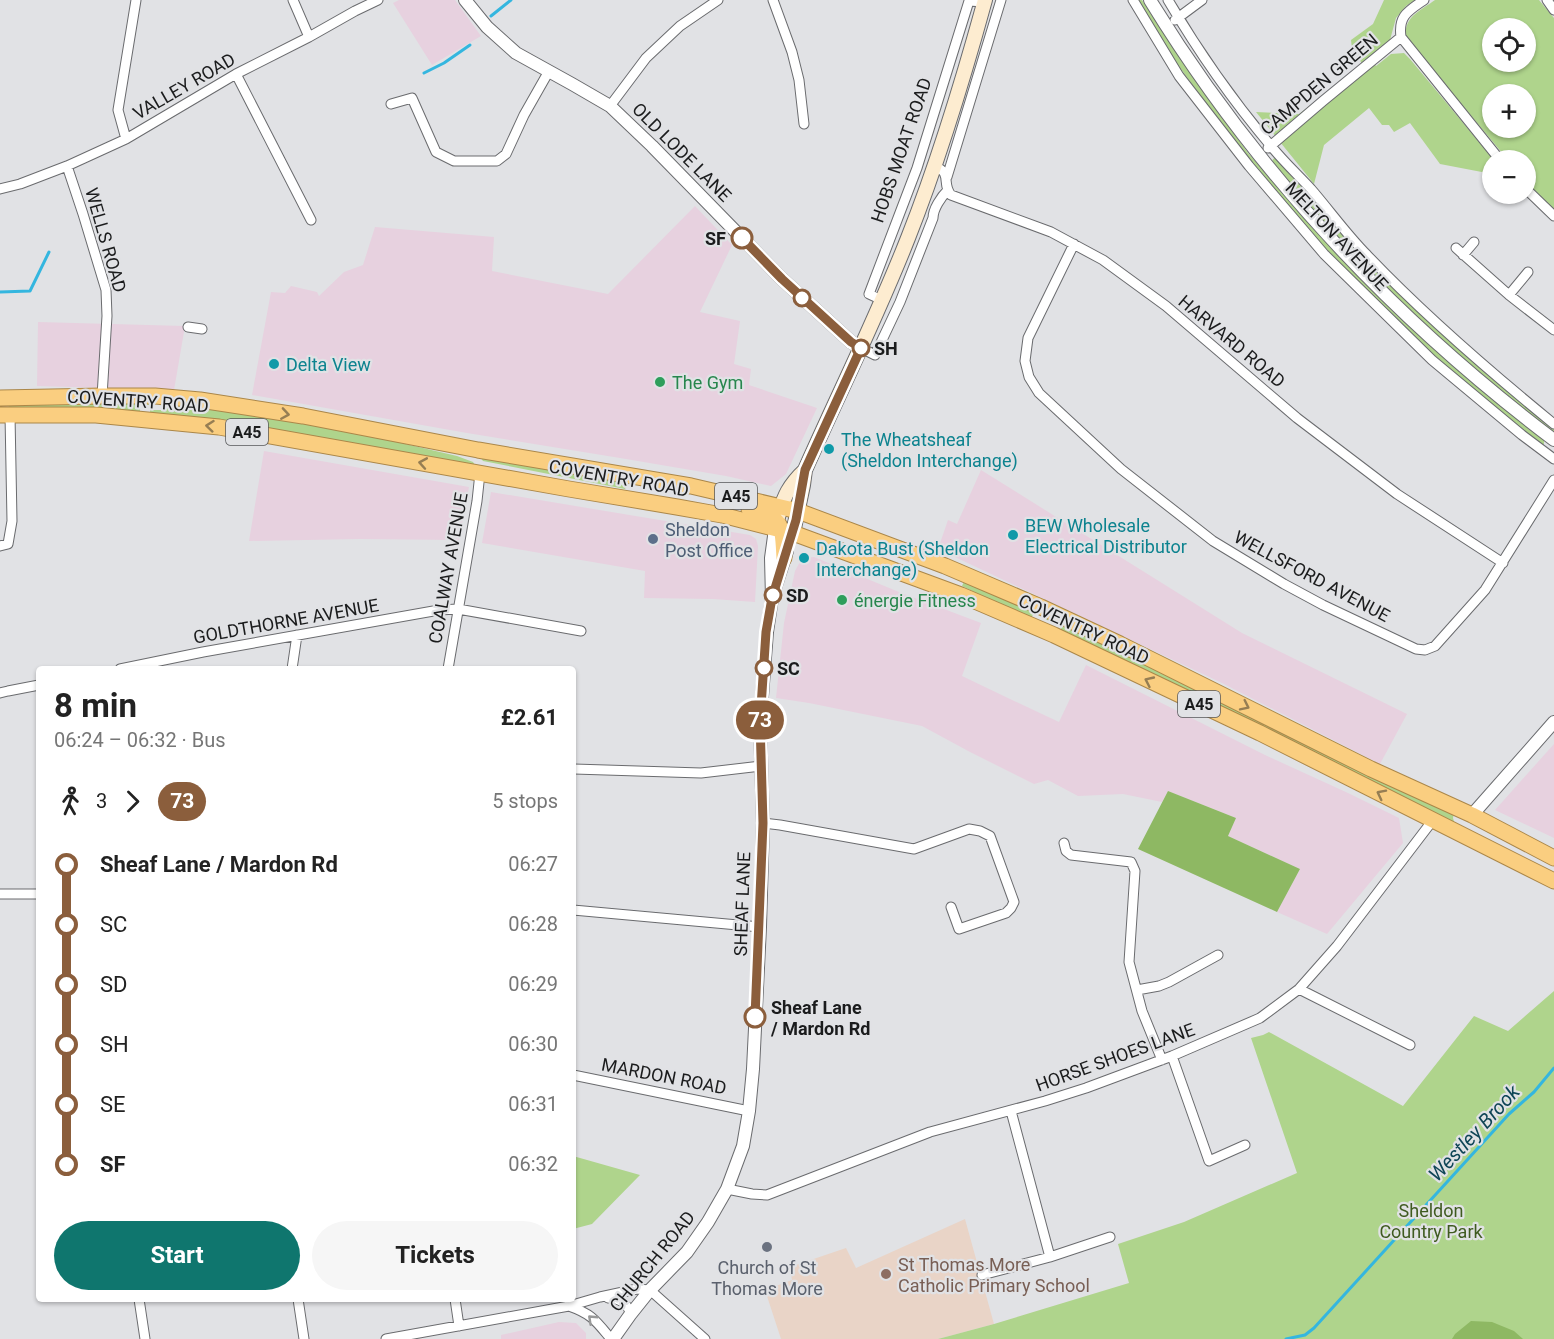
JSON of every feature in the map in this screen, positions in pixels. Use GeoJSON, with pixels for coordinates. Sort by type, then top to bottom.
{"type":"FeatureCollection","features":[{"type":"Feature","properties":{"kind":"highway","name":"COVENTRY ROAD"},"geometry":{"type":"LineString","coordinates":[[0,398],[155,396],[200,400],[303,416],[428,441],[436,447],[478,462],[645,494],[677,507],[723,515],[786,518],[932,577],[961,595],[1054,635],[1260,733],[1554,881]]}},
{"type":"Feature","properties":{"kind":"highway","name":"COVENTRY ROAD"},"geometry":{"type":"LineString","coordinates":[[5,415],[103,416],[219,426],[478,462],[628,476],[691,486],[786,518],[945,566],[1041,607],[1371,769],[1472,815],[1554,858]]}},
{"type":"Feature","properties":{"kind":"highway"},"geometry":{"type":"LineString","coordinates":[[778,558],[786,518]]}},
{"type":"Feature","properties":{"kind":"highway"},"geometry":{"type":"LineString","coordinates":[[1472,815],[1475,830],[1554,870]]}},
{"type":"Feature","properties":{"kind":"main road","name":"HOBS MOAT ROAD"},"geometry":{"type":"LineString","coordinates":[[786,518],[803,486],[805,470],[861,348],[919,210],[969,57],[984,1]]}},
{"type":"Feature","properties":{"kind":"main road","name":"HOBS MOAT ROAD"},"geometry":{"type":"LineString","coordinates":[[786,518],[792,483],[805,470]]}},
{"type":"Feature","properties":{"kind":"street"},"geometry":{"type":"LineString","coordinates":[[126,139],[118,110],[136,0]]}},
{"type":"Feature","properties":{"kind":"street"},"geometry":{"type":"LineString","coordinates":[[293,0],[309,37]]}},
{"type":"Feature","properties":{"kind":"street","name":"VALLEY ROAD"},"geometry":{"type":"LineString","coordinates":[[0,189],[67,166],[126,139],[236,74],[378,0]]}},
{"type":"Feature","properties":{"kind":"street","name":"OLD LODE LANE"},"geometry":{"type":"LineString","coordinates":[[465,0],[501,41],[516,53],[610,106],[782,279],[851,342],[861,348]]}},
{"type":"Feature","properties":{"kind":"street"},"geometry":{"type":"LineString","coordinates":[[610,106],[646,58],[680,26],[718,0]]}},
{"type":"Feature","properties":{"kind":"street"},"geometry":{"type":"LineString","coordinates":[[773,0],[792,52],[799,80],[804,124]]}},
{"type":"Feature","properties":{"kind":"street"},"geometry":{"type":"LineString","coordinates":[[861,348],[875,355],[900,302],[933,214],[948,190],[947,177],[1001,0]]}},
{"type":"Feature","properties":{"kind":"street","name":"MELTON AVENUE"},"geometry":{"type":"LineString","coordinates":[[1133,0],[1179,76],[1249,166],[1324,254],[1432,360],[1554,459]]}},
{"type":"Feature","properties":{"kind":"street","name":"MELTON AVENUE"},"geometry":{"type":"LineString","coordinates":[[1150,0],[1218,103],[1291,195],[1374,284],[1502,401],[1554,440]]}},
{"type":"Feature","properties":{"kind":"street","name":"MELTON AVENUE"},"geometry":{"type":"LineString","coordinates":[[1168,0],[1217,75],[1271,146],[1366,254],[1498,379],[1554,423]]}},
{"type":"Feature","properties":{"kind":"street"},"geometry":{"type":"LineString","coordinates":[[1166,26],[1202,0]]}},
{"type":"Feature","properties":{"kind":"street","name":"CAMPDEN GREEN"},"geometry":{"type":"LineString","coordinates":[[1424,0],[1405,15],[1400,26],[1401,37],[1492,150]]}},
{"type":"Feature","properties":{"kind":"street"},"geometry":{"type":"LineString","coordinates":[[1547,0],[1554,10]]}},
{"type":"Feature","properties":{"kind":"street"},"geometry":{"type":"LineString","coordinates":[[969,1],[984,1]]}},
{"type":"Feature","properties":{"kind":"street","name":"HOBS MOAT ROAD"},"geometry":{"type":"LineString","coordinates":[[882,300],[869,294],[917,168],[969,1]]}},
{"type":"Feature","properties":{"kind":"street","name":"CAMPDEN GREEN"},"geometry":{"type":"LineString","coordinates":[[1258,155],[1401,37]]}},
{"type":"Feature","properties":{"kind":"street"},"geometry":{"type":"LineString","coordinates":[[391,104],[412,98],[436,152],[453,161],[497,162],[506,154],[524,115],[549,71]]}},
{"type":"Feature","properties":{"kind":"street"},"geometry":{"type":"LineString","coordinates":[[236,74],[311,220]]}},
{"type":"Feature","properties":{"kind":"street","name":"WELLS ROAD"},"geometry":{"type":"LineString","coordinates":[[67,166],[106,290],[107,316],[102,396]]}},
{"type":"Feature","properties":{"kind":"street"},"geometry":{"type":"LineString","coordinates":[[935,166],[941,169],[947,177]]}},
{"type":"Feature","properties":{"kind":"street","name":"HARVARD ROAD"},"geometry":{"type":"LineString","coordinates":[[948,190],[951,195],[1051,232],[1103,260],[1166,306],[1298,418],[1397,494],[1503,563]]}},
{"type":"Feature","properties":{"kind":"street"},"geometry":{"type":"LineString","coordinates":[[1536,199],[1554,216]]}},
{"type":"Feature","properties":{"kind":"street"},"geometry":{"type":"LineString","coordinates":[[919,210],[933,214]]}},
{"type":"Feature","properties":{"kind":"street"},"geometry":{"type":"LineString","coordinates":[[1474,242],[1460,251],[1509,295],[1554,330]]}},
{"type":"Feature","properties":{"kind":"street","name":"WELLSFORD AVENUE"},"geometry":{"type":"LineString","coordinates":[[1074,244],[1028,339],[1026,361],[1029,377],[1039,393],[1121,469],[1213,541],[1323,605],[1416,649],[1425,650],[1435,646],[1485,590],[1554,480]]}},
{"type":"Feature","properties":{"kind":"street"},"geometry":{"type":"LineString","coordinates":[[1509,295],[1528,272]]}},
{"type":"Feature","properties":{"kind":"street"},"geometry":{"type":"LineString","coordinates":[[188,327],[202,328]]}},
{"type":"Feature","properties":{"kind":"street"},"geometry":{"type":"LineString","coordinates":[[0,546],[8,544],[12,521],[5,415]]}},
{"type":"Feature","properties":{"kind":"street"},"geometry":{"type":"LineString","coordinates":[[1544,452],[1554,440]]}},
{"type":"Feature","properties":{"kind":"street","name":"COALWAY AVENUE"},"geometry":{"type":"LineString","coordinates":[[448,666],[477,501],[478,462]]}},
{"type":"Feature","properties":{"kind":"street","name":"SHEAF LANE"},"geometry":{"type":"LineString","coordinates":[[718,1206],[743,1146],[753,1069],[763,823],[760,722],[766,632],[778,558]]}},
{"type":"Feature","properties":{"kind":"street","name":"GOLDTHORNE AVENUE"},"geometry":{"type":"LineString","coordinates":[[142,666],[439,610],[458,609],[581,631]]}},
{"type":"Feature","properties":{"kind":"street"},"geometry":{"type":"LineString","coordinates":[[292,666],[297,635]]}},
{"type":"Feature","properties":{"kind":"street"},"geometry":{"type":"LineString","coordinates":[[0,693],[36,686]]}},
{"type":"Feature","properties":{"kind":"street"},"geometry":{"type":"LineString","coordinates":[[1472,815],[1554,722]]}},
{"type":"Feature","properties":{"kind":"street"},"geometry":{"type":"LineString","coordinates":[[576,769],[701,773],[761,766]]}},
{"type":"Feature","properties":{"kind":"street","name":"HORSE SHOES LANE"},"geometry":{"type":"LineString","coordinates":[[727,1189],[767,1195],[930,1132],[1086,1088],[1172,1056],[1260,1018],[1299,989],[1337,946],[1433,820]]}},
{"type":"Feature","properties":{"kind":"street"},"geometry":{"type":"LineString","coordinates":[[763,823],[914,849],[969,830],[980,831],[990,836],[1014,902],[1006,913],[959,929],[951,907]]}},
{"type":"Feature","properties":{"kind":"street"},"geometry":{"type":"LineString","coordinates":[[1064,843],[1066,851],[1071,855],[1131,862],[1135,871],[1129,962],[1142,1011],[1162,1060]]}},
{"type":"Feature","properties":{"kind":"street"},"geometry":{"type":"LineString","coordinates":[[0,894],[36,894]]}},
{"type":"Feature","properties":{"kind":"street"},"geometry":{"type":"LineString","coordinates":[[576,910],[760,927]]}},
{"type":"Feature","properties":{"kind":"street"},"geometry":{"type":"LineString","coordinates":[[1137,990],[1169,982],[1218,955]]}},
{"type":"Feature","properties":{"kind":"street"},"geometry":{"type":"LineString","coordinates":[[1299,989],[1410,1045]]}},
{"type":"Feature","properties":{"kind":"street"},"geometry":{"type":"LineString","coordinates":[[1172,1056],[1209,1161],[1245,1145]]}},
{"type":"Feature","properties":{"kind":"street","name":"MARDON ROAD"},"geometry":{"type":"LineString","coordinates":[[576,1076],[749,1111]]}},
{"type":"Feature","properties":{"kind":"street"},"geometry":{"type":"LineString","coordinates":[[1011,1110],[1050,1257]]}},
{"type":"Feature","properties":{"kind":"street","name":"CHURCH ROAD"},"geometry":{"type":"LineString","coordinates":[[612,1339],[650,1290],[687,1252],[718,1206]]}},
{"type":"Feature","properties":{"kind":"street"},"geometry":{"type":"LineString","coordinates":[[982,1275],[1050,1257],[1110,1237]]}},
{"type":"Feature","properties":{"kind":"street"},"geometry":{"type":"LineString","coordinates":[[386,1339],[436,1335],[459,1326],[568,1306],[637,1289],[650,1290],[705,1339]]}},
{"type":"Feature","properties":{"kind":"street"},"geometry":{"type":"LineString","coordinates":[[600,1297],[619,1299],[626,1303],[631,1313]]}},
{"type":"Feature","properties":{"kind":"street"},"geometry":{"type":"LineString","coordinates":[[139,1302],[145,1339]]}},
{"type":"Feature","properties":{"kind":"street"},"geometry":{"type":"LineString","coordinates":[[298,1302],[304,1339]]}},
{"type":"Feature","properties":{"kind":"street"},"geometry":{"type":"LineString","coordinates":[[455,1302],[459,1326]]}},
{"type":"Feature","properties":{"kind":"street"},"geometry":{"type":"LineString","coordinates":[[568,1306],[584,1311],[612,1339]]}},
{"type":"Feature","properties":{"kind":"shaded area"},"geometry":{"type":"Polygon","coordinates":[[[399,0],[455,0],[481,36],[432,65],[393,3],[399,0]]]}},
{"type":"Feature","properties":{"kind":"shaded area"},"geometry":{"type":"Polygon","coordinates":[[[695,206],[732,245],[700,312],[740,321],[734,364],[751,369],[749,385],[817,408],[786,474],[771,486],[726,476],[252,395],[271,292],[285,293],[291,286],[317,292],[319,296],[344,272],[363,265],[375,227],[494,237],[492,271],[608,294],[695,206]]]}},
{"type":"Feature","properties":{"kind":"shaded area"},"geometry":{"type":"Polygon","coordinates":[[[38,322],[185,326],[174,390],[37,386],[38,322]]]}},
{"type":"Feature","properties":{"kind":"shaded area"},"geometry":{"type":"Polygon","coordinates":[[[264,451],[469,487],[459,540],[249,541],[264,451]]]}},
{"type":"Feature","properties":{"kind":"shaded area"},"geometry":{"type":"Polygon","coordinates":[[[981,470],[1242,633],[1407,714],[1380,764],[1222,683],[938,549],[948,520],[957,524],[981,470]]]}},
{"type":"Feature","properties":{"kind":"shaded area"},"geometry":{"type":"Polygon","coordinates":[[[491,492],[750,535],[756,539],[758,546],[755,602],[644,598],[645,571],[482,543],[491,492]]]}},
{"type":"Feature","properties":{"kind":"shaded area"},"geometry":{"type":"Polygon","coordinates":[[[814,557],[981,623],[962,676],[1059,722],[1086,665],[1265,755],[1399,818],[1403,843],[1327,934],[1277,912],[1300,869],[1228,836],[1236,818],[1168,791],[1162,802],[1123,794],[1078,796],[1048,780],[1034,784],[922,726],[776,698],[784,623],[795,571],[802,558],[814,557]]]}},
{"type":"Feature","properties":{"kind":"shaded area"},"geometry":{"type":"Polygon","coordinates":[[[1554,744],[1554,838],[1495,810],[1554,744]]]}},
{"type":"Feature","properties":{"kind":"shaded area","name":"St Thomas More Catholic Primary School"},"geometry":{"type":"Polygon","coordinates":[[[965,1219],[994,1324],[938,1339],[781,1339],[765,1290],[792,1280],[790,1267],[846,1248],[856,1268],[965,1219]]]}},
{"type":"Feature","properties":{"kind":"shaded area"},"geometry":{"type":"Polygon","coordinates":[[[559,1322],[576,1323],[586,1333],[586,1339],[501,1339],[501,1335],[559,1322]]]}},
{"type":"Feature","properties":{"kind":"green space"},"geometry":{"type":"Polygon","coordinates":[[[1135,0],[1142,0],[1248,153],[1368,286],[1424,340],[1544,440],[1544,444],[1541,445],[1440,363],[1332,256],[1232,139],[1167,50],[1135,0]]]}},
{"type":"Feature","properties":{"kind":"green space"},"geometry":{"type":"Polygon","coordinates":[[[1384,0],[1415,0],[1406,6],[1396,18],[1390,40],[1370,58],[1376,66],[1391,54],[1404,53],[1410,59],[1486,150],[1482,150],[1482,172],[1440,164],[1410,123],[1394,132],[1389,125],[1382,125],[1369,108],[1324,145],[1314,184],[1256,112],[1299,114],[1363,65],[1352,49],[1351,40],[1373,24],[1384,0]]]}},
{"type":"Feature","properties":{"kind":"green space"},"geometry":{"type":"Polygon","coordinates":[[[1435,0],[1539,0],[1554,18],[1554,211],[1536,193],[1536,150],[1500,150],[1490,138],[1536,138],[1536,84],[1482,84],[1482,129],[1406,38],[1407,25],[1418,11],[1435,0]]]}},
{"type":"Feature","properties":{"kind":"green space"},"geometry":{"type":"Polygon","coordinates":[[[1275,158],[1358,250],[1554,426],[1554,434],[1415,319],[1311,208],[1272,162],[1275,158]]]}},
{"type":"Feature","properties":{"kind":"green space"},"geometry":{"type":"Polygon","coordinates":[[[8,402],[150,402],[150,405],[140,405],[140,412],[9,409],[8,402]]]}},
{"type":"Feature","properties":{"kind":"green space"},"geometry":{"type":"Polygon","coordinates":[[[163,403],[350,431],[457,456],[475,465],[150,413],[150,410],[162,410],[163,403]]]}},
{"type":"Feature","properties":{"kind":"green space"},"geometry":{"type":"Polygon","coordinates":[[[480,457],[606,477],[626,487],[625,489],[483,461],[480,457]]]}},
{"type":"Feature","properties":{"kind":"green space"},"geometry":{"type":"Polygon","coordinates":[[[965,579],[1034,611],[1032,617],[1051,627],[962,586],[965,579]]]}},
{"type":"Feature","properties":{"kind":"green space"},"geometry":{"type":"Polygon","coordinates":[[[1042,615],[1454,813],[1455,825],[1059,632],[1062,627],[1041,617],[1042,615]]]}},
{"type":"Feature","properties":{"kind":"green space"},"geometry":{"type":"Polygon","coordinates":[[[1168,791],[1236,818],[1228,836],[1300,869],[1277,912],[1138,849],[1168,791]]]}},
{"type":"Feature","properties":{"kind":"green space","name":"Sheldon Country Park"},"geometry":{"type":"Polygon","coordinates":[[[1554,991],[1554,1339],[938,1339],[1129,1283],[1118,1244],[1184,1222],[1297,1173],[1251,1038],[1269,1032],[1403,1106],[1474,1016],[1508,1031],[1554,991]]]}},
{"type":"Feature","properties":{"kind":"green space"},"geometry":{"type":"Polygon","coordinates":[[[576,1157],[640,1175],[592,1224],[576,1228],[576,1157]]]}},
{"type":"Feature","properties":{"kind":"green space"},"geometry":{"type":"Polygon","coordinates":[[[1471,1321],[1492,1322],[1514,1331],[1523,1339],[1452,1339],[1471,1321]]]}},
{"type":"Feature","properties":{"kind":"waterway"},"geometry":{"type":"LineString","coordinates":[[491,16],[511,0]]}},
{"type":"Feature","properties":{"kind":"waterway"},"geometry":{"type":"LineString","coordinates":[[424,73],[444,63],[470,45]]}},
{"type":"Feature","properties":{"kind":"waterway"},"geometry":{"type":"LineString","coordinates":[[0,292],[30,291],[49,252]]}},
{"type":"Feature","properties":{"kind":"waterway","name":"Westley Brook"},"geometry":{"type":"LineString","coordinates":[[1286,1339],[1305,1335],[1314,1328],[1509,1114],[1534,1092],[1554,1068]]}},
{"type":"Feature","properties":{"kind":"bus line","name":"73"},"geometry":{"type":"LineString","coordinates":[[742,238],[782,279],[851,342],[861,348],[805,470],[796,520],[772,598],[766,632],[760,722],[763,823],[755,1017]]}},
{"type":"Feature","properties":{"kind":"place","name":"SF"},"geometry":{"type":"Point","coordinates":[742,238]}},
{"type":"Feature","properties":{"kind":"place","name":"SH"},"geometry":{"type":"Point","coordinates":[861,348]}},
{"type":"Feature","properties":{"kind":"place","name":"Delta View"},"geometry":{"type":"Point","coordinates":[274,364]}},
{"type":"Feature","properties":{"kind":"place","name":"The Gym"},"geometry":{"type":"Point","coordinates":[660,382]}},
{"type":"Feature","properties":{"kind":"place","name":"The Wheatsheaf (Sheldon Interchange)"},"geometry":{"type":"Point","coordinates":[829,449]}},
{"type":"Feature","properties":{"kind":"place","name":"BEW Wholesale Electrical Distributor"},"geometry":{"type":"Point","coordinates":[1013,535]}},
{"type":"Feature","properties":{"kind":"place","name":"Sheldon Post Office"},"geometry":{"type":"Point","coordinates":[653,539]}},
{"type":"Feature","properties":{"kind":"place","name":"Dakota Bust (Sheldon Interchange)"},"geometry":{"type":"Point","coordinates":[804,558]}},
{"type":"Feature","properties":{"kind":"place","name":"SD"},"geometry":{"type":"Point","coordinates":[773,595]}},
{"type":"Feature","properties":{"kind":"place","name":"énergie Fitness"},"geometry":{"type":"Point","coordinates":[842,600]}},
{"type":"Feature","properties":{"kind":"place","name":"SC"},"geometry":{"type":"Point","coordinates":[764,668]}},
{"type":"Feature","properties":{"kind":"place","name":"Sheaf Lane / Mardon Rd"},"geometry":{"type":"Point","coordinates":[755,1017]}},
{"type":"Feature","properties":{"kind":"place","name":"Church of St Thomas More"},"geometry":{"type":"Point","coordinates":[767,1247]}},
{"type":"Feature","properties":{"kind":"place","name":"St Thomas More Catholic Primary School"},"geometry":{"type":"Point","coordinates":[886,1274]}}]}
